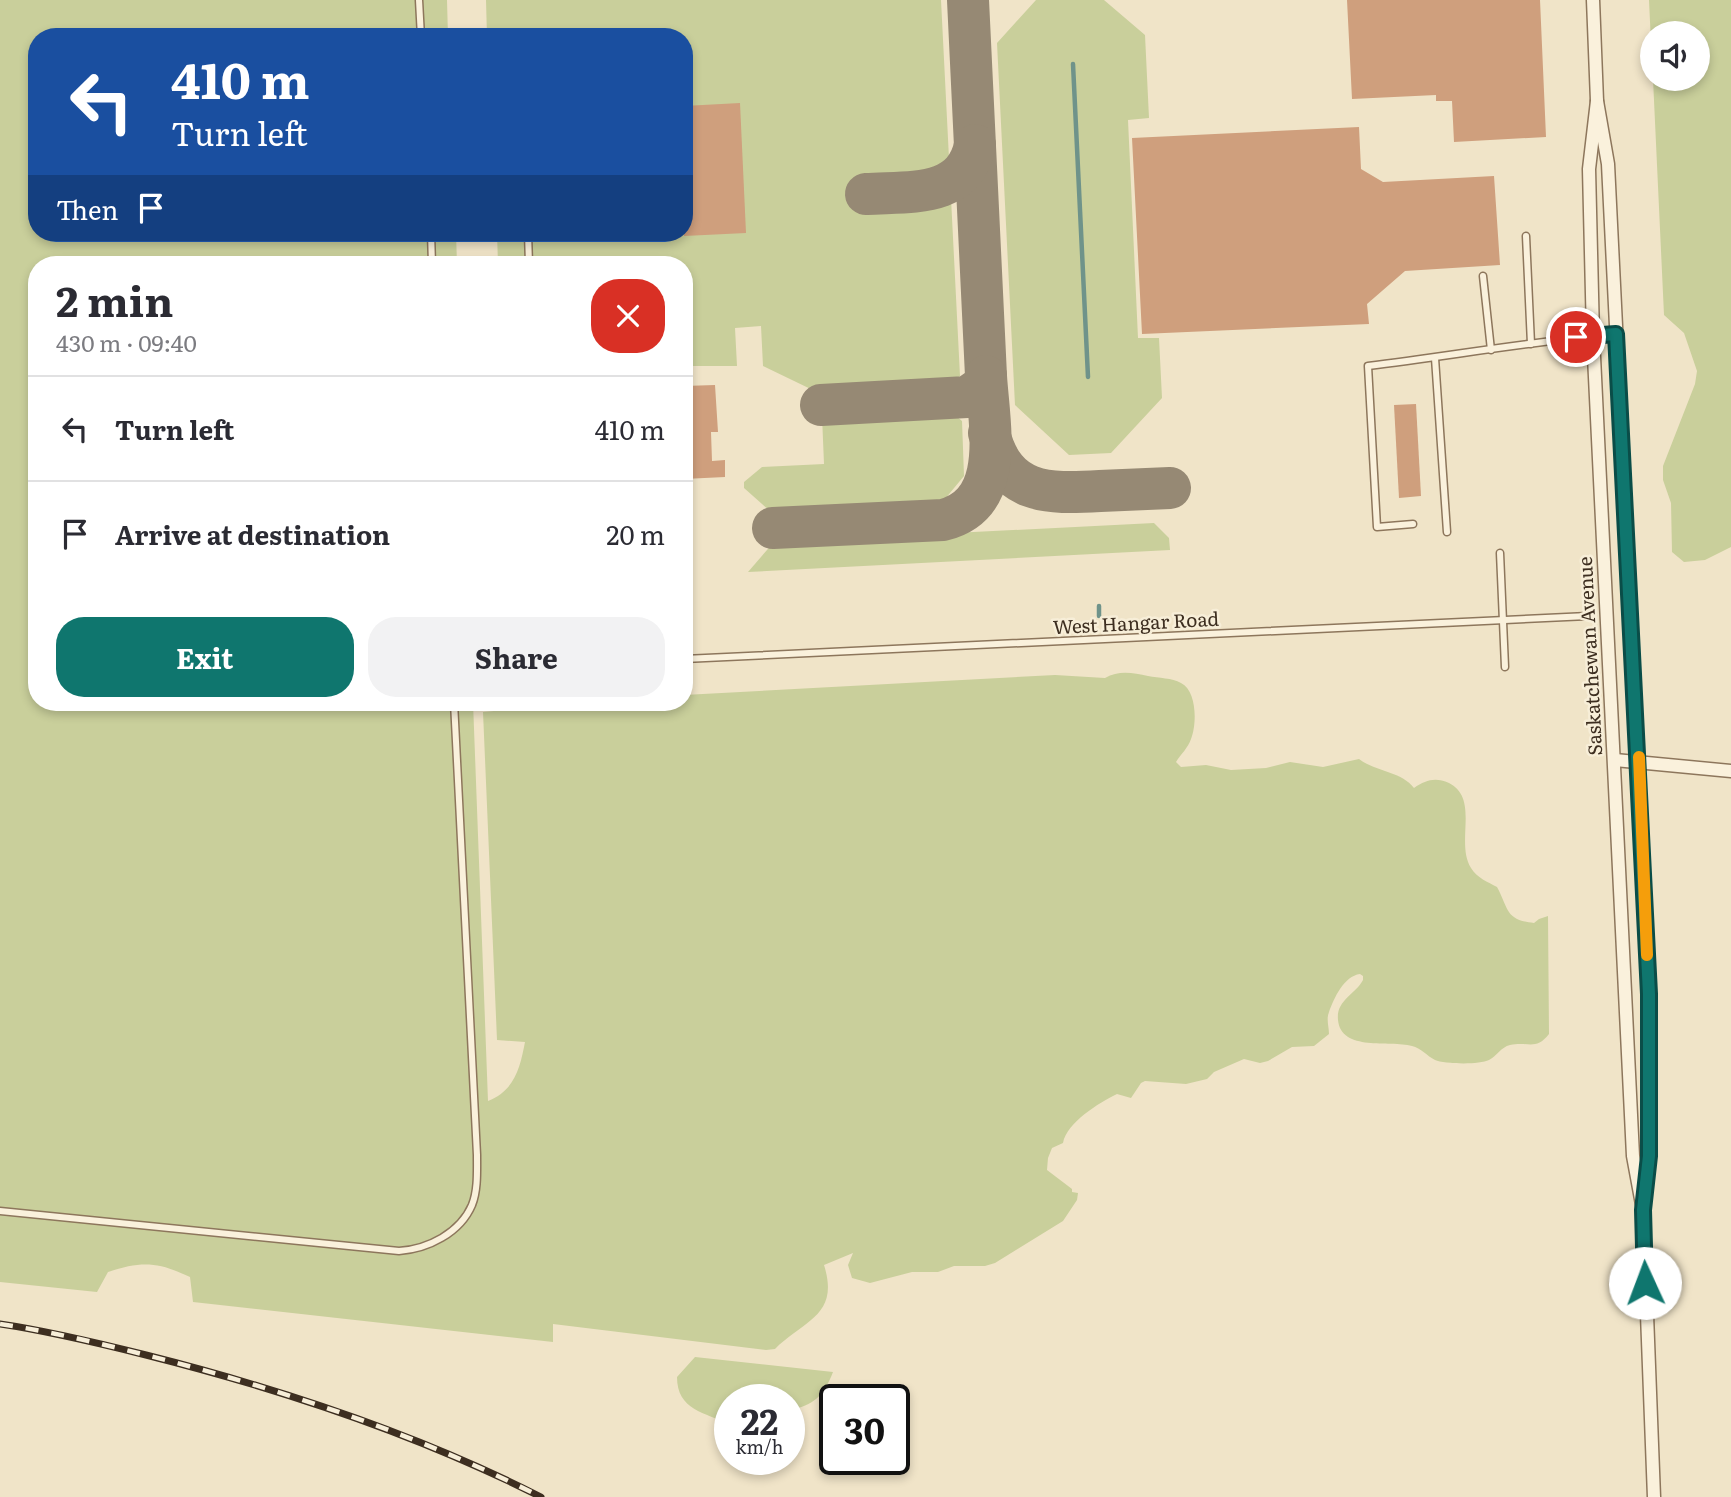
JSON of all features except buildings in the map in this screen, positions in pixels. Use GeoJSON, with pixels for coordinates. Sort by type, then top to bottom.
{"type":"FeatureCollection","features":[{"type":"Feature","properties":{"kind":"street","name":"Saskatchewan Avenue"},"geometry":{"type":"LineString","coordinates":[[1593,0],[1597,100],[1608,164],[1649,994],[1649,1156],[1643,1210]]}},
{"type":"Feature","properties":{"kind":"street","name":"Saskatchewan Avenue"},"geometry":{"type":"LineString","coordinates":[[1597,100],[1589,169],[1593,336],[1633,1156],[1643,1210],[1654,1497]]}},
{"type":"Feature","properties":{"kind":"street"},"geometry":{"type":"LineString","coordinates":[[1615,760],[1639,760],[1731,771]]}},
{"type":"Feature","properties":{"kind":"lane"},"geometry":{"type":"LineString","coordinates":[[419,0],[421,28]]}},
{"type":"Feature","properties":{"kind":"lane"},"geometry":{"type":"LineString","coordinates":[[1525,236],[1531,344]]}},
{"type":"Feature","properties":{"kind":"lane"},"geometry":{"type":"LineString","coordinates":[[1483,276],[1492,350]]}},
{"type":"Feature","properties":{"kind":"lane"},"geometry":{"type":"LineString","coordinates":[[1413,524],[1377,527],[1368,366],[1616,334]]}},
{"type":"Feature","properties":{"kind":"lane"},"geometry":{"type":"LineString","coordinates":[[1435,358],[1447,532]]}},
{"type":"Feature","properties":{"kind":"lane"},"geometry":{"type":"LineString","coordinates":[[1500,552],[1505,667]]}},
{"type":"Feature","properties":{"kind":"lane","name":"West Hangar Road"},"geometry":{"type":"LineString","coordinates":[[693,659],[1588,616]]}},
{"type":"Feature","properties":{"kind":"lane"},"geometry":{"type":"LineString","coordinates":[[0,1211],[399,1251],[416,1250],[433,1243],[462,1220],[471,1206],[476,1190],[477,1155],[454,711]]}},
{"type":"Feature","properties":{"kind":"green space"},"geometry":{"type":"Polygon","coordinates":[[[0,0],[447,0],[448,28],[28,28],[28,242],[456,242],[457,256],[28,256],[28,711],[473,711],[488,1101],[504,1091],[515,1077],[525,1042],[497,1040],[483,712],[693,711],[693,695],[1055,675],[1105,678],[1126,673],[1174,680],[1186,687],[1194,708],[1191,739],[1176,762],[1181,767],[1206,765],[1231,770],[1266,768],[1290,762],[1323,767],[1359,759],[1402,778],[1414,788],[1427,781],[1449,783],[1458,790],[1463,799],[1465,846],[1473,871],[1497,887],[1509,912],[1518,919],[1534,923],[1548,916],[1549,1034],[1540,1042],[1510,1045],[1484,1062],[1453,1063],[1435,1060],[1412,1046],[1357,1041],[1341,1030],[1338,1020],[1340,1007],[1363,980],[1360,974],[1354,976],[1344,983],[1334,1000],[1328,1017],[1329,1034],[1314,1046],[1292,1047],[1260,1063],[1244,1059],[1214,1072],[1207,1079],[1186,1084],[1145,1081],[1131,1098],[1117,1094],[1085,1114],[1071,1128],[1063,1143],[1052,1148],[1048,1158],[1047,1170],[1072,1189],[1072,1192],[1078,1193],[1077,1200],[1063,1221],[995,1263],[985,1266],[954,1266],[938,1272],[912,1272],[870,1283],[852,1278],[848,1265],[853,1253],[824,1265],[828,1282],[823,1306],[775,1349],[553,1324],[553,1342],[193,1302],[190,1277],[168,1268],[150,1265],[131,1266],[108,1272],[97,1292],[0,1282],[0,0]]]}},
{"type":"Feature","properties":{"kind":"green space"},"geometry":{"type":"Polygon","coordinates":[[[486,0],[941,0],[960,376],[947,388],[821,394],[763,366],[761,326],[735,328],[737,366],[693,366],[693,256],[498,256],[497,242],[693,242],[693,28],[487,28],[486,0]]]}},
{"type":"Feature","properties":{"kind":"green space"},"geometry":{"type":"Polygon","coordinates":[[[1036,0],[1104,0],[1145,35],[1149,118],[1128,120],[1138,338],[1159,338],[1162,398],[1111,453],[1069,455],[1015,405],[997,43],[1036,0]]]}},
{"type":"Feature","properties":{"kind":"green space"},"geometry":{"type":"Polygon","coordinates":[[[1649,0],[1731,0],[1731,547],[1705,560],[1684,562],[1672,552],[1671,503],[1663,480],[1663,466],[1695,384],[1697,371],[1684,333],[1664,315],[1654,91],[1710,91],[1710,21],[1650,21],[1649,0]]]}},
{"type":"Feature","properties":{"kind":"green space"},"geometry":{"type":"Polygon","coordinates":[[[949,410],[962,421],[964,476],[940,505],[772,513],[744,488],[744,482],[762,467],[824,464],[822,416],[949,410]]]}},
{"type":"Feature","properties":{"kind":"green space"},"geometry":{"type":"Polygon","coordinates":[[[1154,523],[1169,538],[1170,550],[748,572],[774,542],[1154,523]]]}},
{"type":"Feature","properties":{"kind":"green space"},"geometry":{"type":"Polygon","coordinates":[[[695,1357],[833,1372],[827,1384],[819,1384],[819,1396],[805,1406],[805,1384],[714,1384],[714,1418],[687,1403],[678,1388],[677,1377],[695,1357]]]}},
{"type":"Feature","properties":{"kind":"waterway"},"geometry":{"type":"LineString","coordinates":[[1073,64],[1088,377]]}},
{"type":"Feature","properties":{"kind":"waterway"},"geometry":{"type":"LineString","coordinates":[[1099,606],[1099,616]]}},
{"type":"Feature","properties":{"kind":"taxiway"},"geometry":{"type":"LineString","coordinates":[[968,0],[986,376]]}},
{"type":"Feature","properties":{"kind":"taxiway"},"geometry":{"type":"LineString","coordinates":[[866,194],[932,189],[947,183],[959,175],[969,162],[975,145]]}},
{"type":"Feature","properties":{"kind":"taxiway"},"geometry":{"type":"LineString","coordinates":[[773,528],[943,520],[963,511],[977,498],[986,481],[991,439],[986,376],[983,386],[967,397],[821,405]]}},
{"type":"Feature","properties":{"kind":"taxiway"},"geometry":{"type":"LineString","coordinates":[[989,433],[996,453],[1006,469],[1031,486],[1063,492],[1170,488]]}},
{"type":"Feature","properties":{"kind":"railway"},"geometry":{"type":"LineString","coordinates":[[0,1324],[146,1355],[298,1398],[397,1433],[541,1497]]}},
{"type":"Feature","properties":{"kind":"slow traffic"},"geometry":{"type":"LineString","coordinates":[[1639,757],[1647,955]]}},
{"type":"Feature","properties":{"kind":"route"},"geometry":{"type":"LineString","coordinates":[[1576,337],[1616,334],[1649,994],[1649,1156],[1643,1210],[1645,1283]]}}]}
